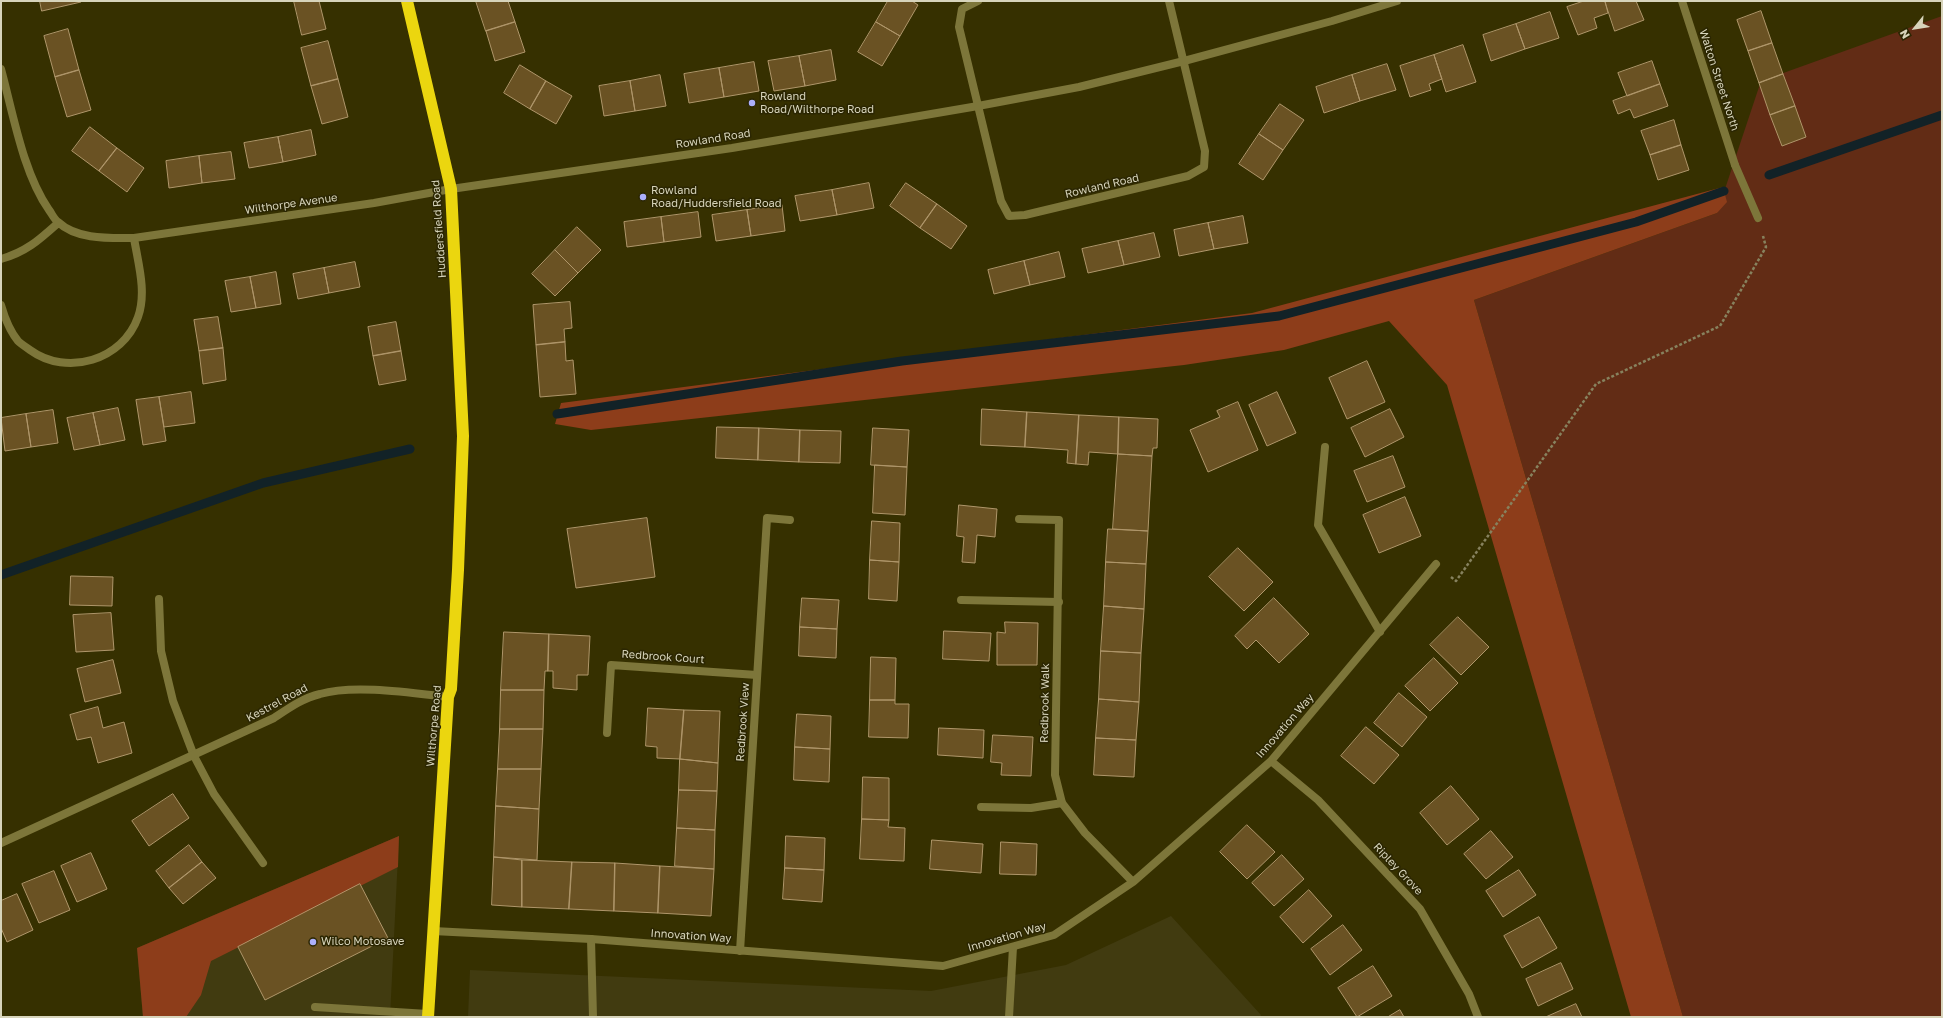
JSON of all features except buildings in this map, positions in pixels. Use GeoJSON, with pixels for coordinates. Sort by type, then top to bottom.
{"type":"FeatureCollection","features":[{"type":"Feature","properties":{"kind":"highway","name":"Huddersfield Road"},"geometry":{"type":"LineString","coordinates":[[407,1],[451,189],[463,436]]}},
{"type":"Feature","properties":{"kind":"highway","name":"Wilthorpe Road"},"geometry":{"type":"LineString","coordinates":[[428,1016],[448,697],[451,689],[458,570],[463,436]]}},
{"type":"Feature","properties":{"kind":"street","name":"Rowland Road"},"geometry":{"type":"LineString","coordinates":[[978,1],[962,9],[959,27],[1001,201],[1009,216],[1025,215],[1188,176],[1204,167],[1205,151],[1169,1]]}},
{"type":"Feature","properties":{"kind":"street","name":"Rowland Road"},"geometry":{"type":"LineString","coordinates":[[451,189],[732,148],[978,106],[1079,87],[1184,61],[1332,21],[1397,1]]}},
{"type":"Feature","properties":{"kind":"street","name":"Walton Street North"},"geometry":{"type":"LineString","coordinates":[[1682,1],[1735,165],[1758,218]]}},
{"type":"Feature","properties":{"kind":"street","name":"Wilthorpe Avenue"},"geometry":{"type":"LineString","coordinates":[[1,69],[29,169],[41,198],[58,223],[79,234],[102,238],[134,238],[374,203],[451,189]]}},
{"type":"Feature","properties":{"kind":"street"},"geometry":{"type":"LineString","coordinates":[[1,259],[18,254],[39,241],[58,223]]}},
{"type":"Feature","properties":{"kind":"street"},"geometry":{"type":"LineString","coordinates":[[1,306],[6,322],[19,342],[38,356],[61,364],[86,363],[108,354],[126,338],[138,317],[143,293],[134,238]]}},
{"type":"Feature","properties":{"kind":"street"},"geometry":{"type":"LineString","coordinates":[[1325,446],[1318,525],[1380,632]]}},
{"type":"Feature","properties":{"kind":"street","name":"Redbrook View"},"geometry":{"type":"LineString","coordinates":[[740,951],[767,518],[790,520]]}},
{"type":"Feature","properties":{"kind":"street","name":"Redbrook Walk"},"geometry":{"type":"LineString","coordinates":[[1019,519],[1059,520],[1059,602],[1055,775],[1062,803],[1085,833],[1133,882]]}},
{"type":"Feature","properties":{"kind":"street","name":"Innovation Way"},"geometry":{"type":"LineString","coordinates":[[434,931],[591,939],[943,966],[1054,935],[1133,882],[1271,761],[1436,564]]}},
{"type":"Feature","properties":{"kind":"street"},"geometry":{"type":"LineString","coordinates":[[159,599],[161,651],[173,701],[194,756],[214,794],[263,863]]}},
{"type":"Feature","properties":{"kind":"street"},"geometry":{"type":"LineString","coordinates":[[961,600],[1059,602]]}},
{"type":"Feature","properties":{"kind":"street","name":"Redbrook Court"},"geometry":{"type":"LineString","coordinates":[[607,733],[611,665],[757,675]]}},
{"type":"Feature","properties":{"kind":"street","name":"Kestrel Road"},"geometry":{"type":"LineString","coordinates":[[1,843],[194,756],[274,718],[298,702],[320,693],[352,690],[391,691],[448,697]]}},
{"type":"Feature","properties":{"kind":"street","name":"Ripley Grove"},"geometry":{"type":"LineString","coordinates":[[1271,761],[1318,800],[1420,908],[1469,994],[1478,1017]]}},
{"type":"Feature","properties":{"kind":"street"},"geometry":{"type":"LineString","coordinates":[[981,807],[1031,808],[1062,803]]}},
{"type":"Feature","properties":{"kind":"street"},"geometry":{"type":"LineString","coordinates":[[591,939],[593,1017]]}},
{"type":"Feature","properties":{"kind":"street"},"geometry":{"type":"LineString","coordinates":[[1009,1017],[1012,947]]}},
{"type":"Feature","properties":{"kind":"street"},"geometry":{"type":"LineString","coordinates":[[315,1008],[428,1016]]}},
{"type":"Feature","properties":{"kind":"path"},"geometry":{"type":"LineString","coordinates":[[1436,564],[1456,581],[1596,384],[1720,326],[1766,247],[1758,218]]}},
{"type":"Feature","properties":{"kind":"shaded area"},"geometry":{"type":"Polygon","coordinates":[[[1942,16],[1942,1017],[1683,1017],[1474,300],[1717,213],[1761,81],[1942,16]]]}},
{"type":"Feature","properties":{"kind":"shaded area"},"geometry":{"type":"Polygon","coordinates":[[[1723,187],[1727,202],[1717,213],[1474,300],[1683,1017],[1631,1017],[1447,385],[1389,321],[1284,350],[1184,365],[591,430],[555,424],[561,403],[1252,313],[1723,187]]]}},
{"type":"Feature","properties":{"kind":"shaded area"},"geometry":{"type":"Polygon","coordinates":[[[399,836],[390,1017],[143,1017],[137,948],[399,836]]]}},
{"type":"Feature","properties":{"kind":"shaded area"},"geometry":{"type":"Polygon","coordinates":[[[399,836],[398,867],[211,961],[201,995],[186,1017],[143,1017],[137,948],[399,836]]]}},
{"type":"Feature","properties":{"kind":"shaded area"},"geometry":{"type":"Polygon","coordinates":[[[1171,916],[1261,1015],[1260,1017],[468,1017],[470,970],[931,991],[1066,965],[1171,916]]]}},
{"type":"Feature","properties":{"kind":"waterway"},"geometry":{"type":"LineString","coordinates":[[1769,175],[1942,115]]}},
{"type":"Feature","properties":{"kind":"waterway"},"geometry":{"type":"LineString","coordinates":[[557,414],[902,361],[1279,316],[1636,222],[1724,191]]}},
{"type":"Feature","properties":{"kind":"waterway"},"geometry":{"type":"LineString","coordinates":[[1,575],[263,483],[410,449]]}},
{"type":"Feature","properties":{"kind":"place","name":"Rowland Road/Wilthorpe Road"},"geometry":{"type":"Point","coordinates":[752,103]}},
{"type":"Feature","properties":{"kind":"place","name":"Rowland Road/Huddersfield Road"},"geometry":{"type":"Point","coordinates":[643,197]}},
{"type":"Feature","properties":{"kind":"place","name":"Wilco Motosave"},"geometry":{"type":"Point","coordinates":[313,942]}}]}
